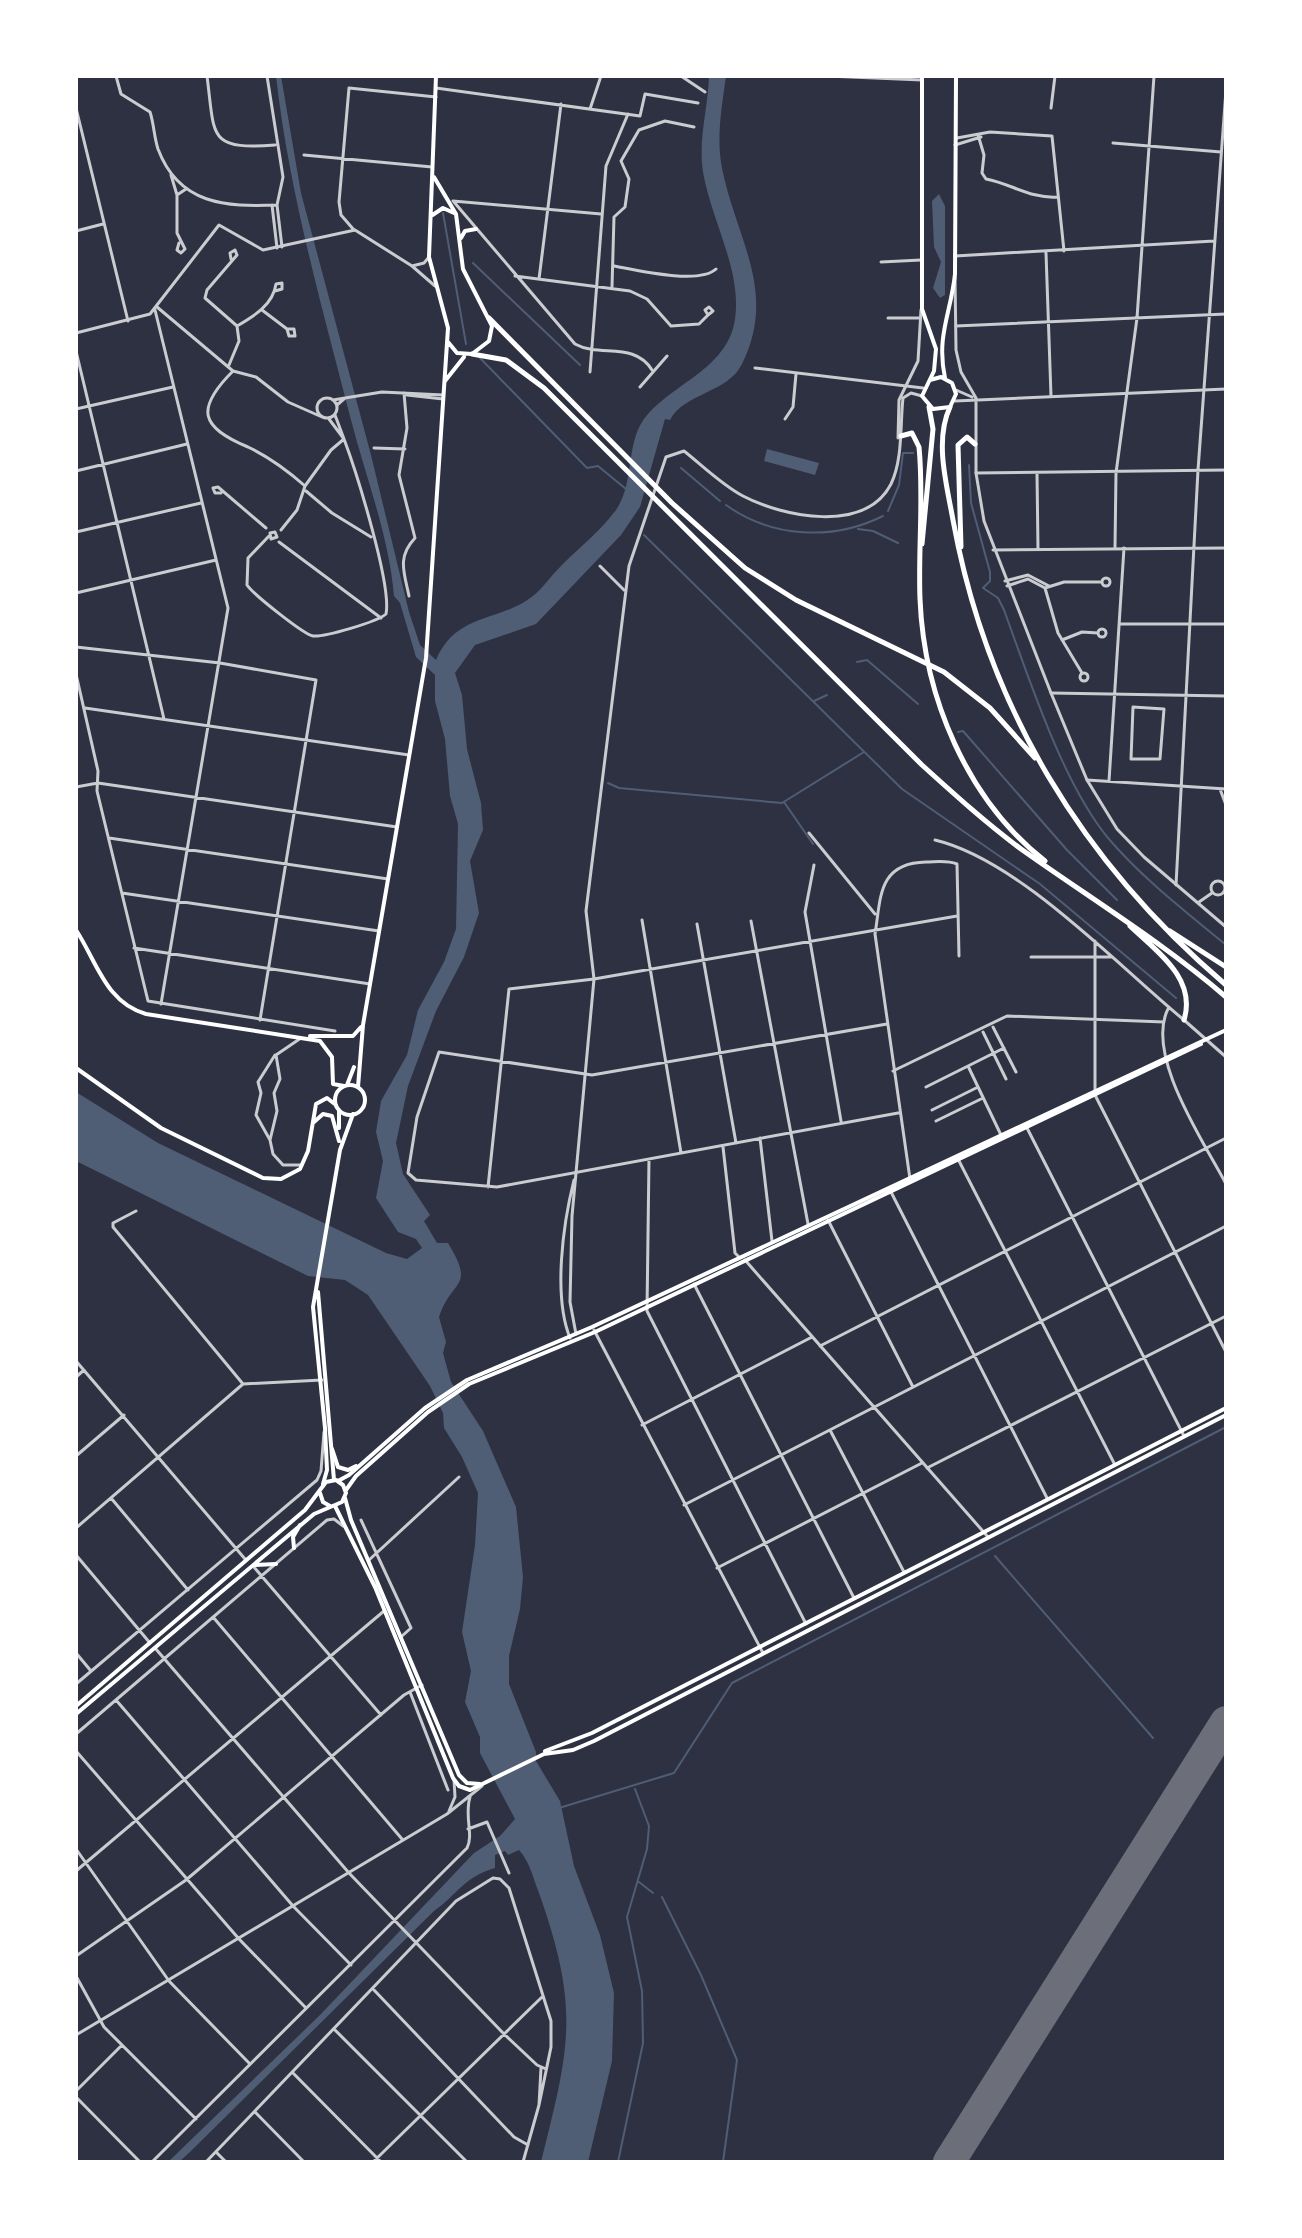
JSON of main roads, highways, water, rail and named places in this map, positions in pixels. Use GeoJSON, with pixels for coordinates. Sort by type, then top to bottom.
{"type":"FeatureCollection","features":[{"type":"Feature","properties":{"kind":"highway"},"geometry":{"type":"LineString","coordinates":[[489,318],[672,503],[745,568],[783,592],[944,672],[990,708],[1035,758]]}},
{"type":"Feature","properties":{"kind":"highway"},"geometry":{"type":"LineString","coordinates":[[472,354],[493,355],[513,365],[571,415],[922,765],[1007,838],[1117,914],[1226,997]]}},
{"type":"Feature","properties":{"kind":"highway"},"geometry":{"type":"LineString","coordinates":[[920,569],[933,429],[929,407]]}},
{"type":"Feature","properties":{"kind":"highway"},"geometry":{"type":"LineString","coordinates":[[950,407],[943,424],[944,459],[963,567],[983,641],[1035,758],[1089,842],[1153,918],[1226,985]]}},
{"type":"Feature","properties":{"kind":"highway"},"geometry":{"type":"LineString","coordinates":[[901,436],[912,433],[919,447],[920,569],[925,653],[940,707],[956,745],[981,790],[1010,828],[1072,884]]}},
{"type":"Feature","properties":{"kind":"highway"},"geometry":{"type":"LineString","coordinates":[[963,567],[956,459],[962,439],[970,438],[975,444]]}},
{"type":"Feature","properties":{"kind":"highway"},"geometry":{"type":"LineString","coordinates":[[1117,914],[1164,958],[1181,981],[1188,998],[1184,1020]]}},
{"type":"Feature","properties":{"kind":"highway"},"geometry":{"type":"LineString","coordinates":[[1153,918],[1192,948],[1226,967]]}},
{"type":"Feature","properties":{"kind":"main road"},"geometry":{"type":"LineString","coordinates":[[76,1714],[305,1510],[320,1490],[327,1470],[313,1322],[340,1150],[353,1114],[364,1105],[364,1095],[358,1087],[358,1054],[425,673],[447,336],[446,316],[429,257],[436,76]]}},
{"type":"Feature","properties":{"kind":"main road"},"geometry":{"type":"LineString","coordinates":[[922,78],[922,309],[936,349],[930,380],[923,388],[922,396],[929,407],[937,411],[950,407],[955,401],[956,390],[945,378],[942,332],[953,295],[955,274],[956,76]]}},
{"type":"Feature","properties":{"kind":"main road"},"geometry":{"type":"LineString","coordinates":[[433,176],[452,201],[467,280],[492,326],[489,341],[472,354],[464,356],[444,384]]}},
{"type":"Feature","properties":{"kind":"main road"},"geometry":{"type":"LineString","coordinates":[[430,219],[439,208],[456,214]]}},
{"type":"Feature","properties":{"kind":"main road"},"geometry":{"type":"LineString","coordinates":[[460,240],[465,231],[476,229]]}},
{"type":"Feature","properties":{"kind":"main road"},"geometry":{"type":"LineString","coordinates":[[447,336],[453,350],[464,356]]}},
{"type":"Feature","properties":{"kind":"main road"},"geometry":{"type":"LineString","coordinates":[[930,380],[945,378]]}},
{"type":"Feature","properties":{"kind":"main road"},"geometry":{"type":"LineString","coordinates":[[76,930],[114,995],[133,1010],[320,1041],[328,1048],[332,1061],[330,1078],[336,1087],[358,1087]]}},
{"type":"Feature","properties":{"kind":"main road"},"geometry":{"type":"LineString","coordinates":[[303,1036],[353,1036],[363,1025]]}},
{"type":"Feature","properties":{"kind":"main road"},"geometry":{"type":"LineString","coordinates":[[648,1303],[745,1260],[827,1218],[1226,1030]]}},
{"type":"Feature","properties":{"kind":"main road"},"geometry":{"type":"LineString","coordinates":[[340,1150],[337,1092],[345,1086],[358,1054]]}},
{"type":"Feature","properties":{"kind":"main road"},"geometry":{"type":"LineString","coordinates":[[76,1068],[161,1128],[249,1172],[281,1179],[302,1165],[314,1108],[320,1099],[330,1099],[337,1108],[353,1114]]}},
{"type":"Feature","properties":{"kind":"main road"},"geometry":{"type":"LineString","coordinates":[[313,1124],[323,1114],[332,1116],[339,1141]]}},
{"type":"Feature","properties":{"kind":"main road"},"geometry":{"type":"LineString","coordinates":[[484,1784],[474,1785],[460,1778],[369,1560],[345,1498],[346,1490],[356,1476],[446,1393],[593,1330],[737,1255],[891,1192],[910,1180]]}},
{"type":"Feature","properties":{"kind":"main road"},"geometry":{"type":"LineString","coordinates":[[318,1285],[336,1480],[346,1490]]}},
{"type":"Feature","properties":{"kind":"main road"},"geometry":{"type":"LineString","coordinates":[[761,1650],[988,1537],[1226,1408]]}},
{"type":"Feature","properties":{"kind":"main road"},"geometry":{"type":"LineString","coordinates":[[320,1490],[323,1502],[332,1506],[354,1543],[453,1778],[465,1789],[484,1784],[543,1753],[573,1750],[594,1741],[806,1624],[983,1532],[1115,1465],[1226,1415]]}},
{"type":"Feature","properties":{"kind":"main road"},"geometry":{"type":"LineString","coordinates":[[323,1484],[336,1480],[365,1461],[412,1423]]}},
{"type":"Feature","properties":{"kind":"main road"},"geometry":{"type":"LineString","coordinates":[[332,1449],[335,1464],[340,1469],[351,1469],[365,1461]]}},
{"type":"Feature","properties":{"kind":"main road"},"geometry":{"type":"LineString","coordinates":[[76,1706],[300,1525],[345,1498]]}},
{"type":"Feature","properties":{"kind":"main road"},"geometry":{"type":"LineString","coordinates":[[294,1548],[293,1537],[300,1525]]}},
{"type":"Feature","properties":{"kind":"main road"},"geometry":{"type":"LineString","coordinates":[[252,1565],[276,1564]]}},
{"type":"Feature","properties":{"kind":"water"},"geometry":{"type":"Polygon","coordinates":[[[276,76],[281,76],[301,193],[409,612],[420,645],[436,660],[458,631],[531,597],[608,520],[622,499],[641,424],[660,402],[712,361],[730,336],[735,319],[734,282],[707,190],[702,160],[709,76],[726,76],[720,122],[720,156],[728,194],[751,265],[756,313],[752,338],[735,374],[685,404],[670,420],[665,419],[640,507],[621,535],[536,624],[475,645],[455,673],[462,695],[467,749],[481,803],[483,830],[470,861],[479,913],[464,957],[436,1011],[408,1086],[396,1143],[403,1174],[430,1215],[424,1221],[437,1243],[448,1243],[460,1268],[459,1283],[439,1317],[446,1342],[443,1353],[451,1382],[483,1431],[516,1507],[523,1577],[520,1609],[509,1656],[509,1684],[536,1752],[536,1761],[560,1801],[574,1866],[600,1935],[614,1993],[612,2061],[588,2162],[541,2162],[564,2056],[565,1999],[552,1933],[531,1870],[519,1850],[508,1855],[505,1851],[495,1855],[495,1868],[468,1881],[434,1911],[191,2151],[179,2162],[168,2162],[320,2015],[474,1853],[500,1836],[515,1819],[480,1753],[480,1737],[465,1702],[471,1671],[462,1632],[475,1545],[478,1493],[462,1457],[444,1428],[443,1413],[430,1386],[368,1295],[345,1280],[308,1276],[76,1161],[76,1092],[158,1143],[386,1253],[407,1259],[422,1248],[416,1239],[398,1232],[376,1198],[383,1161],[376,1132],[381,1101],[407,1055],[418,1010],[444,962],[456,929],[458,824],[450,796],[445,739],[435,701],[435,675],[416,657],[400,603],[394,596],[382,529],[308,249],[289,163],[276,76]]]}},
{"type":"Feature","properties":{"kind":"water"},"geometry":{"type":"Polygon","coordinates":[[[939,194],[945,206],[945,295],[940,298],[933,288],[941,262],[934,247],[932,201],[939,194]]]}},
{"type":"Feature","properties":{"kind":"water"},"geometry":{"type":"Polygon","coordinates":[[[767,449],[819,463],[815,475],[764,461],[767,449]]]}},
{"type":"Feature","properties":{"kind":"waterway"},"geometry":{"type":"LineString","coordinates":[[443,213],[466,344]]}},
{"type":"Feature","properties":{"kind":"waterway"},"geometry":{"type":"LineString","coordinates":[[473,263],[580,365]]}},
{"type":"Feature","properties":{"kind":"waterway"},"geometry":{"type":"LineString","coordinates":[[480,358],[587,468],[598,466],[626,489]]}},
{"type":"Feature","properties":{"kind":"waterway"},"geometry":{"type":"LineString","coordinates":[[888,511],[899,485],[903,453],[913,453]]}},
{"type":"Feature","properties":{"kind":"waterway"},"geometry":{"type":"LineString","coordinates":[[969,465],[971,503],[990,572],[990,581],[983,588],[998,598],[1004,610],[1048,728],[1076,788],[1091,815],[1121,853],[1226,945]]}},
{"type":"Feature","properties":{"kind":"waterway"},"geometry":{"type":"LineString","coordinates":[[681,468],[720,501]]}},
{"type":"Feature","properties":{"kind":"waterway"},"geometry":{"type":"LineString","coordinates":[[726,505],[763,524],[803,532],[844,529],[883,516]]}},
{"type":"Feature","properties":{"kind":"waterway"},"geometry":{"type":"LineString","coordinates":[[858,529],[873,531],[898,543]]}},
{"type":"Feature","properties":{"kind":"waterway"},"geometry":{"type":"LineString","coordinates":[[644,535],[902,789],[1040,884],[1176,998]]}},
{"type":"Feature","properties":{"kind":"waterway"},"geometry":{"type":"LineString","coordinates":[[857,662],[867,660],[918,704]]}},
{"type":"Feature","properties":{"kind":"waterway"},"geometry":{"type":"LineString","coordinates":[[814,701],[827,695]]}},
{"type":"Feature","properties":{"kind":"waterway"},"geometry":{"type":"LineString","coordinates":[[958,732],[963,731],[1067,850],[1117,900]]}},
{"type":"Feature","properties":{"kind":"waterway"},"geometry":{"type":"LineString","coordinates":[[608,783],[619,788],[782,803],[864,752]]}},
{"type":"Feature","properties":{"kind":"waterway"},"geometry":{"type":"LineString","coordinates":[[784,802],[813,844]]}},
{"type":"Feature","properties":{"kind":"waterway"},"geometry":{"type":"LineString","coordinates":[[559,1808],[674,1773],[732,1683],[1226,1427]]}},
{"type":"Feature","properties":{"kind":"waterway"},"geometry":{"type":"LineString","coordinates":[[995,1556],[1153,1738]]}},
{"type":"Feature","properties":{"kind":"waterway"},"geometry":{"type":"LineString","coordinates":[[618,2162],[643,2043],[642,1991],[627,1917],[647,1849],[649,1826],[635,1789]]}},
{"type":"Feature","properties":{"kind":"waterway"},"geometry":{"type":"LineString","coordinates":[[639,1882],[653,1893]]}},
{"type":"Feature","properties":{"kind":"waterway"},"geometry":{"type":"LineString","coordinates":[[662,1897],[701,1975],[737,2060],[723,2162]]}}]}
